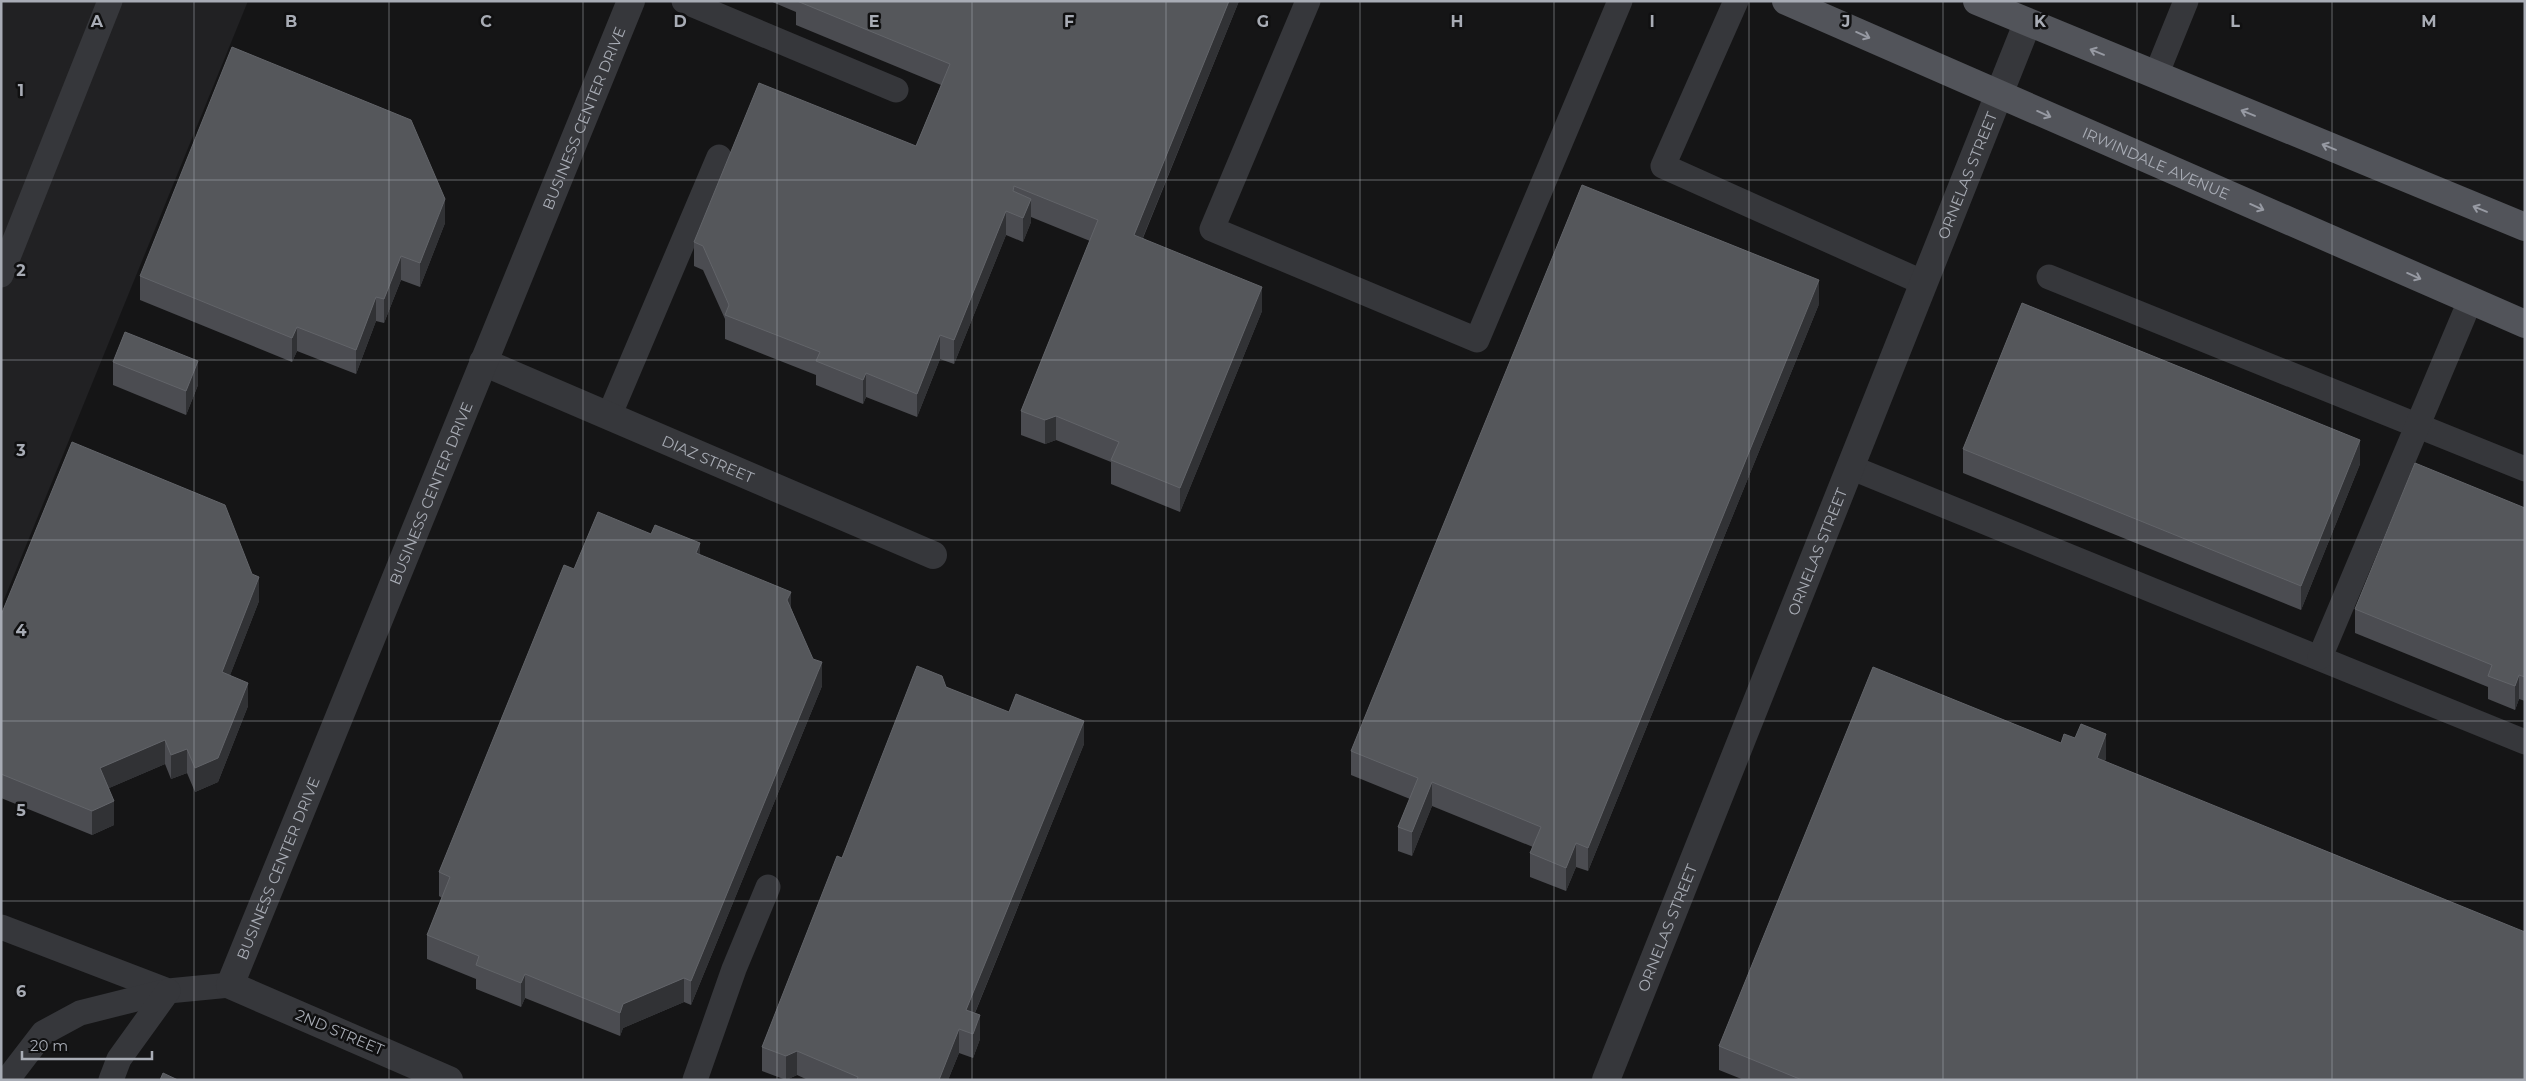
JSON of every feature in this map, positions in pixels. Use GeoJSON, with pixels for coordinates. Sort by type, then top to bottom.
{"type":"FeatureCollection","features":[{"type":"Feature","properties":{"kind":"main road","name":"IRWINDALE AVENUE"},"geometry":{"type":"LineString","coordinates":[[1786,1],[2525,324]]}},
{"type":"Feature","properties":{"kind":"main road"},"geometry":{"type":"LineString","coordinates":[[1977,1],[2027,24],[2525,227]]}},
{"type":"Feature","properties":{"kind":"street","name":"BUSINESS CENTER DRIVE"},"geometry":{"type":"LineString","coordinates":[[230,985],[631,1]]}},
{"type":"Feature","properties":{"kind":"street","name":"ORNELAS STREET"},"geometry":{"type":"LineString","coordinates":[[1606,1080],[2027,24]]}},
{"type":"Feature","properties":{"kind":"street","name":"DIAZ STREET"},"geometry":{"type":"LineString","coordinates":[[483,362],[933,555]]}},
{"type":"Feature","properties":{"kind":"street","name":"2ND STREET"},"geometry":{"type":"LineString","coordinates":[[230,985],[449,1080]]}},
{"type":"Feature","properties":{"kind":"lane"},"geometry":{"type":"LineString","coordinates":[[1,275],[110,1]]}},
{"type":"Feature","properties":{"kind":"lane"},"geometry":{"type":"LineString","coordinates":[[684,1],[896,90]]}},
{"type":"Feature","properties":{"kind":"lane"},"geometry":{"type":"LineString","coordinates":[[1308,1],[1212,229],[1477,340],[1620,1]]}},
{"type":"Feature","properties":{"kind":"lane"},"geometry":{"type":"LineString","coordinates":[[1736,1],[1663,166],[1924,283]]}},
{"type":"Feature","properties":{"kind":"lane"},"geometry":{"type":"LineString","coordinates":[[2156,75],[2186,1]]}},
{"type":"Feature","properties":{"kind":"lane"},"geometry":{"type":"LineString","coordinates":[[610,416],[719,157]]}},
{"type":"Feature","properties":{"kind":"lane"},"geometry":{"type":"LineString","coordinates":[[2050,278],[2525,469]]}},
{"type":"Feature","properties":{"kind":"lane"},"geometry":{"type":"LineString","coordinates":[[2320,657],[2470,301]]}},
{"type":"Feature","properties":{"kind":"lane"},"geometry":{"type":"LineString","coordinates":[[1850,467],[2525,742]]}},
{"type":"Feature","properties":{"kind":"lane"},"geometry":{"type":"LineString","coordinates":[[695,1080],[734,969],[768,887]]}},
{"type":"Feature","properties":{"kind":"lane"},"geometry":{"type":"LineString","coordinates":[[1,927],[168,990]]}},
{"type":"Feature","properties":{"kind":"lane"},"geometry":{"type":"LineString","coordinates":[[7,1080],[43,1033],[80,1013],[168,990],[230,985]]}},
{"type":"Feature","properties":{"kind":"lane"},"geometry":{"type":"LineString","coordinates":[[111,1080],[119,1059],[168,990]]}},
{"type":"Feature","properties":{"kind":"shaded area"},"geometry":{"type":"Polygon","coordinates":[[[1,1],[248,1],[1,607],[1,1]]]}},
{"type":"Feature","properties":{"kind":"building"},"geometry":{"type":"Polygon","coordinates":[[[797,1],[1229,1],[1134,235],[1262,287],[1180,488],[1111,460],[1119,442],[1056,416],[1045,420],[1021,411],[1098,220],[1014,186],[1013,191],[1031,199],[1023,218],[1006,211],[954,340],[940,335],[917,394],[866,373],[863,380],[816,361],[820,352],[725,315],[729,305],[703,246],[694,242],[759,83],[916,146],[950,64],[797,1]]]}},
{"type":"Feature","properties":{"kind":"building"},"geometry":{"type":"Polygon","coordinates":[[[232,47],[411,120],[445,199],[420,263],[401,256],[384,299],[376,297],[356,350],[297,327],[292,338],[140,276],[232,47]]]}},
{"type":"Feature","properties":{"kind":"building"},"geometry":{"type":"Polygon","coordinates":[[[1582,185],[1819,280],[1588,848],[1576,843],[1566,868],[1530,853],[1541,827],[1432,782],[1412,832],[1398,827],[1418,778],[1351,751],[1582,185]]]}},
{"type":"Feature","properties":{"kind":"building"},"geometry":{"type":"Polygon","coordinates":[[[2022,303],[2360,440],[2301,586],[1963,449],[2022,303]]]}},
{"type":"Feature","properties":{"kind":"building"},"geometry":{"type":"Polygon","coordinates":[[[125,332],[198,361],[186,391],[113,362],[125,332]]]}},
{"type":"Feature","properties":{"kind":"building"},"geometry":{"type":"Polygon","coordinates":[[[72,442],[225,505],[252,574],[259,577],[222,672],[248,683],[218,758],[195,768],[187,749],[171,755],[165,740],[100,768],[114,801],[92,811],[1,774],[1,615],[72,442]]]}},
{"type":"Feature","properties":{"kind":"building"},"geometry":{"type":"Polygon","coordinates":[[[2415,463],[2525,508],[2525,677],[2519,675],[2515,686],[2488,676],[2492,665],[2355,609],[2415,463]]]}},
{"type":"Feature","properties":{"kind":"building"},"geometry":{"type":"Polygon","coordinates":[[[598,512],[651,534],[655,525],[700,543],[696,553],[791,592],[787,600],[813,659],[822,662],[691,981],[684,978],[623,1004],[620,1013],[525,974],[521,983],[476,965],[479,956],[427,935],[450,877],[439,872],[564,565],[574,569],[598,512]]]}},
{"type":"Feature","properties":{"kind":"building"},"geometry":{"type":"Polygon","coordinates":[[[917,666],[942,676],[946,687],[1009,712],[1016,694],[1084,721],[966,1010],[980,1015],[973,1034],[959,1029],[939,1080],[857,1080],[858,1077],[797,1051],[786,1056],[762,1047],[837,856],[842,858],[917,666]]]}},
{"type":"Feature","properties":{"kind":"building"},"geometry":{"type":"Polygon","coordinates":[[[1873,667],[2061,743],[2064,734],[2075,738],[2081,724],[2106,734],[2097,758],[2525,932],[2525,1080],[1802,1080],[1719,1046],[1873,667]]]}},
{"type":"Feature","properties":{"kind":"building"},"geometry":{"type":"Polygon","coordinates":[[[163,1073],[178,1080],[160,1080],[163,1073]]]}}]}
